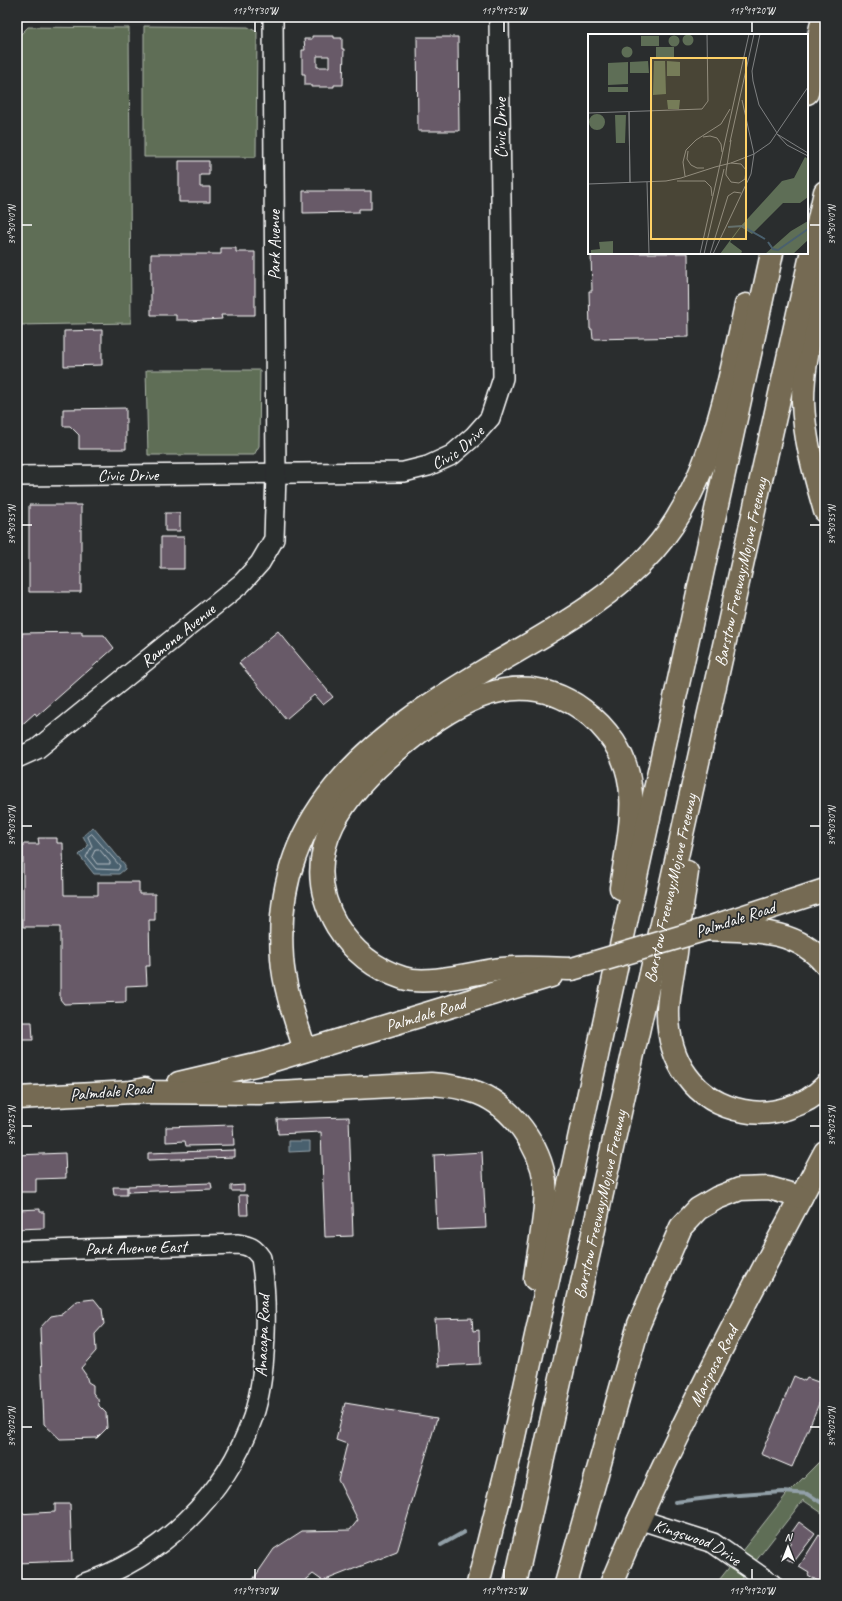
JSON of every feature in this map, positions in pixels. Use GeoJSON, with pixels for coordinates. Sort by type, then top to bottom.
{"type":"FeatureCollection","features":[{"type":"Feature","properties":{"kind":"main road"},"geometry":{"type":"LineString","coordinates":[[808,88],[823,17]]}},
{"type":"Feature","properties":{"kind":"main road","name":"Barstow Freeway;Mojave Freeway"},"geometry":{"type":"LineString","coordinates":[[515,1584],[825,192]]}},
{"type":"Feature","properties":{"kind":"main road"},"geometry":{"type":"LineString","coordinates":[[825,249],[808,350],[803,400],[806,434],[825,511]]}},
{"type":"Feature","properties":{"kind":"main road"},"geometry":{"type":"LineString","coordinates":[[305,1050],[286,983],[281,946],[281,918],[286,881],[295,852],[302,836],[340,781],[385,736],[429,704],[564,624],[605,597],[638,568],[664,538],[677,519],[691,492],[713,434],[724,396],[758,254]]}},
{"type":"Feature","properties":{"kind":"main road","name":"Barstow Freeway;Mojave Freeway"},"geometry":{"type":"LineString","coordinates":[[478,1584],[510,1455],[602,1027],[772,254]]}},
{"type":"Feature","properties":{"kind":"main road"},"geometry":{"type":"LineString","coordinates":[[572,969],[505,968],[426,981],[406,980],[381,969],[363,957],[342,934],[328,907],[323,883],[323,858],[328,834],[340,809],[373,771],[419,731],[449,711],[483,694],[502,690],[526,689],[564,698],[597,721],[614,742],[626,765],[631,787],[631,808],[602,1027]]}},
{"type":"Feature","properties":{"kind":"main road"},"geometry":{"type":"LineString","coordinates":[[707,724],[668,1010],[670,1034],[674,1048],[679,1062],[691,1082],[709,1099],[730,1109],[753,1113],[779,1111],[806,1099],[825,1086]]}},
{"type":"Feature","properties":{"kind":"main road","name":"Palmdale Road"},"geometry":{"type":"LineString","coordinates":[[17,1098],[132,1092],[230,1072],[707,929],[825,890]]}},
{"type":"Feature","properties":{"kind":"main road"},"geometry":{"type":"LineString","coordinates":[[707,929],[783,935],[801,942],[818,955],[825,964]]}},
{"type":"Feature","properties":{"kind":"main road"},"geometry":{"type":"LineString","coordinates":[[132,1092],[259,1092],[431,1084],[456,1086],[479,1093],[500,1105],[519,1126],[531,1145],[545,1183],[541,1234],[510,1455]]}},
{"type":"Feature","properties":{"kind":"main road","name":"Mariposa Road"},"geometry":{"type":"LineString","coordinates":[[612,1584],[638,1519],[825,1152]]}},
{"type":"Feature","properties":{"kind":"main road"},"geometry":{"type":"LineString","coordinates":[[566,1584],[639,1324],[681,1227],[698,1209],[717,1198],[740,1189],[769,1188],[801,1197]]}},
{"type":"Feature","properties":{"kind":"street","name":"Park Avenue"},"geometry":{"type":"LineString","coordinates":[[273,17],[276,474]]}},
{"type":"Feature","properties":{"kind":"street","name":"Civic Drive"},"geometry":{"type":"LineString","coordinates":[[17,476],[404,472],[428,466],[452,455],[474,436],[490,418],[503,378],[499,17]]}},
{"type":"Feature","properties":{"kind":"street","name":"Ramona Avenue"},"geometry":{"type":"LineString","coordinates":[[17,758],[37,749],[242,583],[260,563],[274,539],[276,474]]}},
{"type":"Feature","properties":{"kind":"street","name":"Park Avenue East"},"geometry":{"type":"LineString","coordinates":[[17,1251],[223,1244],[248,1246],[255,1249]]}},
{"type":"Feature","properties":{"kind":"street","name":"Anacapa Road"},"geometry":{"type":"LineString","coordinates":[[82,1584],[105,1576],[139,1558],[177,1531],[209,1497],[238,1452],[254,1416],[264,1359],[263,1270],[262,1258],[255,1249]]}},
{"type":"Feature","properties":{"kind":"street","name":"Kingswood Drive"},"geometry":{"type":"LineString","coordinates":[[638,1519],[713,1543],[772,1584]]}},
{"type":"Feature","properties":{"kind":"green space"},"geometry":{"type":"Polygon","coordinates":[[[144,26],[248,27],[257,32],[256,157],[144,157],[144,26]]]}},
{"type":"Feature","properties":{"kind":"green space"},"geometry":{"type":"Polygon","coordinates":[[[28,27],[129,28],[131,323],[18,325],[17,38],[28,27]]]}},
{"type":"Feature","properties":{"kind":"green space"},"geometry":{"type":"Polygon","coordinates":[[[146,370],[260,370],[259,446],[254,455],[148,455],[146,370]]]}},
{"type":"Feature","properties":{"kind":"green space"},"geometry":{"type":"Polygon","coordinates":[[[825,1456],[825,1515],[803,1500],[738,1584],[716,1584],[786,1495],[825,1456]]]}},
{"type":"Feature","properties":{"kind":"water"},"geometry":{"type":"Polygon","coordinates":[[[93,827],[125,865],[125,869],[119,874],[94,874],[79,855],[88,846],[83,836],[93,827]]]}},
{"type":"Feature","properties":{"kind":"water"},"geometry":{"type":"Polygon","coordinates":[[[289,1141],[310,1141],[310,1151],[289,1152],[289,1141]]]}},
{"type":"Feature","properties":{"kind":"building"},"geometry":{"type":"Polygon","coordinates":[[[312,36],[334,36],[334,38],[342,38],[342,49],[344,49],[343,85],[334,85],[334,87],[311,87],[311,85],[305,85],[305,74],[302,74],[302,50],[305,50],[304,39],[312,39],[312,36]],[[317,56],[317,67],[329,67],[329,56],[317,56]]]}},
{"type":"Feature","properties":{"kind":"building"},"geometry":{"type":"Polygon","coordinates":[[[417,37],[458,37],[459,131],[418,131],[417,37]]]}},
{"type":"Feature","properties":{"kind":"building"},"geometry":{"type":"Polygon","coordinates":[[[179,161],[209,161],[209,175],[200,175],[200,187],[210,187],[210,202],[179,202],[179,161]]]}},
{"type":"Feature","properties":{"kind":"building"},"geometry":{"type":"Polygon","coordinates":[[[303,191],[371,191],[371,209],[359,209],[359,212],[303,213],[303,191]]]}},
{"type":"Feature","properties":{"kind":"building"},"geometry":{"type":"Polygon","coordinates":[[[221,248],[236,248],[236,252],[255,252],[255,315],[221,315],[222,319],[189,321],[176,320],[176,315],[151,315],[151,254],[221,254],[221,248]]]}},
{"type":"Feature","properties":{"kind":"building"},"geometry":{"type":"Polygon","coordinates":[[[591,254],[688,254],[689,337],[593,339],[592,329],[590,329],[589,291],[592,291],[591,254]]]}},
{"type":"Feature","properties":{"kind":"building"},"geometry":{"type":"Polygon","coordinates":[[[102,330],[102,365],[64,366],[64,331],[102,330]]]}},
{"type":"Feature","properties":{"kind":"building"},"geometry":{"type":"Polygon","coordinates":[[[126,408],[126,449],[79,449],[79,435],[70,426],[63,426],[63,409],[126,408]]]}},
{"type":"Feature","properties":{"kind":"building"},"geometry":{"type":"Polygon","coordinates":[[[29,505],[81,505],[81,592],[29,592],[29,505]]]}},
{"type":"Feature","properties":{"kind":"building"},"geometry":{"type":"Polygon","coordinates":[[[165,513],[180,513],[180,531],[165,531],[165,513]]]}},
{"type":"Feature","properties":{"kind":"building"},"geometry":{"type":"Polygon","coordinates":[[[161,537],[184,537],[184,569],[161,569],[161,537]]]}},
{"type":"Feature","properties":{"kind":"building"},"geometry":{"type":"Polygon","coordinates":[[[278,631],[333,697],[323,705],[314,695],[286,719],[239,663],[278,631]]]}},
{"type":"Feature","properties":{"kind":"building"},"geometry":{"type":"Polygon","coordinates":[[[82,632],[82,635],[104,635],[114,648],[37,716],[35,713],[17,729],[17,637],[22,637],[22,633],[82,632]]]}},
{"type":"Feature","properties":{"kind":"building"},"geometry":{"type":"Polygon","coordinates":[[[38,838],[57,838],[57,843],[63,843],[64,895],[98,895],[98,882],[139,882],[139,894],[155,894],[155,920],[149,920],[150,966],[146,966],[147,985],[126,986],[126,1002],[64,1004],[60,999],[60,927],[23,927],[23,844],[39,844],[38,838]]]}},
{"type":"Feature","properties":{"kind":"building"},"geometry":{"type":"Polygon","coordinates":[[[17,1022],[32,1022],[33,1040],[17,1040],[17,1022]]]}},
{"type":"Feature","properties":{"kind":"building"},"geometry":{"type":"Polygon","coordinates":[[[349,1117],[353,1236],[325,1237],[321,1132],[278,1134],[277,1119],[349,1117]]]}},
{"type":"Feature","properties":{"kind":"building"},"geometry":{"type":"Polygon","coordinates":[[[233,1125],[234,1145],[186,1146],[185,1141],[166,1142],[166,1127],[233,1125]]]}},
{"type":"Feature","properties":{"kind":"building"},"geometry":{"type":"Polygon","coordinates":[[[235,1150],[235,1157],[148,1160],[148,1153],[235,1150]]]}},
{"type":"Feature","properties":{"kind":"building"},"geometry":{"type":"Polygon","coordinates":[[[482,1152],[486,1228],[437,1230],[434,1155],[482,1152]]]}},
{"type":"Feature","properties":{"kind":"building"},"geometry":{"type":"Polygon","coordinates":[[[65,1153],[66,1178],[36,1179],[36,1192],[20,1192],[20,1180],[17,1180],[17,1155],[65,1153]]]}},
{"type":"Feature","properties":{"kind":"building"},"geometry":{"type":"Polygon","coordinates":[[[211,1183],[212,1189],[128,1192],[128,1186],[211,1183]]]}},
{"type":"Feature","properties":{"kind":"building"},"geometry":{"type":"Polygon","coordinates":[[[244,1185],[244,1191],[231,1191],[231,1186],[244,1185]]]}},
{"type":"Feature","properties":{"kind":"building"},"geometry":{"type":"Polygon","coordinates":[[[113,1187],[127,1187],[127,1195],[114,1195],[113,1187]]]}},
{"type":"Feature","properties":{"kind":"building"},"geometry":{"type":"Polygon","coordinates":[[[239,1195],[247,1195],[248,1215],[240,1215],[239,1195]]]}},
{"type":"Feature","properties":{"kind":"building"},"geometry":{"type":"Polygon","coordinates":[[[40,1209],[40,1212],[44,1212],[44,1228],[17,1229],[17,1210],[40,1209]]]}},
{"type":"Feature","properties":{"kind":"building"},"geometry":{"type":"Polygon","coordinates":[[[94,1299],[102,1309],[104,1324],[95,1334],[96,1351],[81,1368],[86,1375],[88,1382],[93,1385],[93,1393],[98,1399],[99,1406],[106,1413],[107,1428],[97,1438],[60,1439],[44,1424],[40,1328],[51,1316],[62,1314],[77,1301],[94,1299]]]}},
{"type":"Feature","properties":{"kind":"building"},"geometry":{"type":"Polygon","coordinates":[[[472,1318],[473,1331],[479,1330],[480,1364],[438,1366],[435,1319],[472,1318]]]}},
{"type":"Feature","properties":{"kind":"building"},"geometry":{"type":"Polygon","coordinates":[[[794,1376],[805,1381],[807,1378],[821,1383],[818,1389],[824,1392],[792,1467],[761,1454],[794,1376]]]}},
{"type":"Feature","properties":{"kind":"building"},"geometry":{"type":"Polygon","coordinates":[[[345,1403],[437,1418],[397,1552],[323,1581],[313,1574],[301,1584],[250,1584],[274,1549],[302,1531],[350,1530],[358,1520],[338,1480],[347,1444],[336,1440],[345,1403]]]}},
{"type":"Feature","properties":{"kind":"building"},"geometry":{"type":"Polygon","coordinates":[[[55,1504],[70,1504],[72,1561],[17,1563],[17,1514],[55,1512],[55,1504]]]}},
{"type":"Feature","properties":{"kind":"building"},"geometry":{"type":"Polygon","coordinates":[[[799,1522],[815,1534],[793,1563],[781,1555],[791,1542],[787,1539],[799,1522]]]}},
{"type":"Feature","properties":{"kind":"building"},"geometry":{"type":"Polygon","coordinates":[[[819,1535],[825,1539],[825,1580],[823,1584],[808,1575],[809,1573],[799,1567],[819,1535]]]}},
{"type":"Feature","properties":{"kind":"waterway"},"geometry":{"type":"LineString","coordinates":[[675,1502],[725,1496],[783,1492],[808,1494],[825,1505]]}},
{"type":"Feature","properties":{"kind":"waterway"},"geometry":{"type":"LineString","coordinates":[[441,1545],[464,1532]]}}]}
